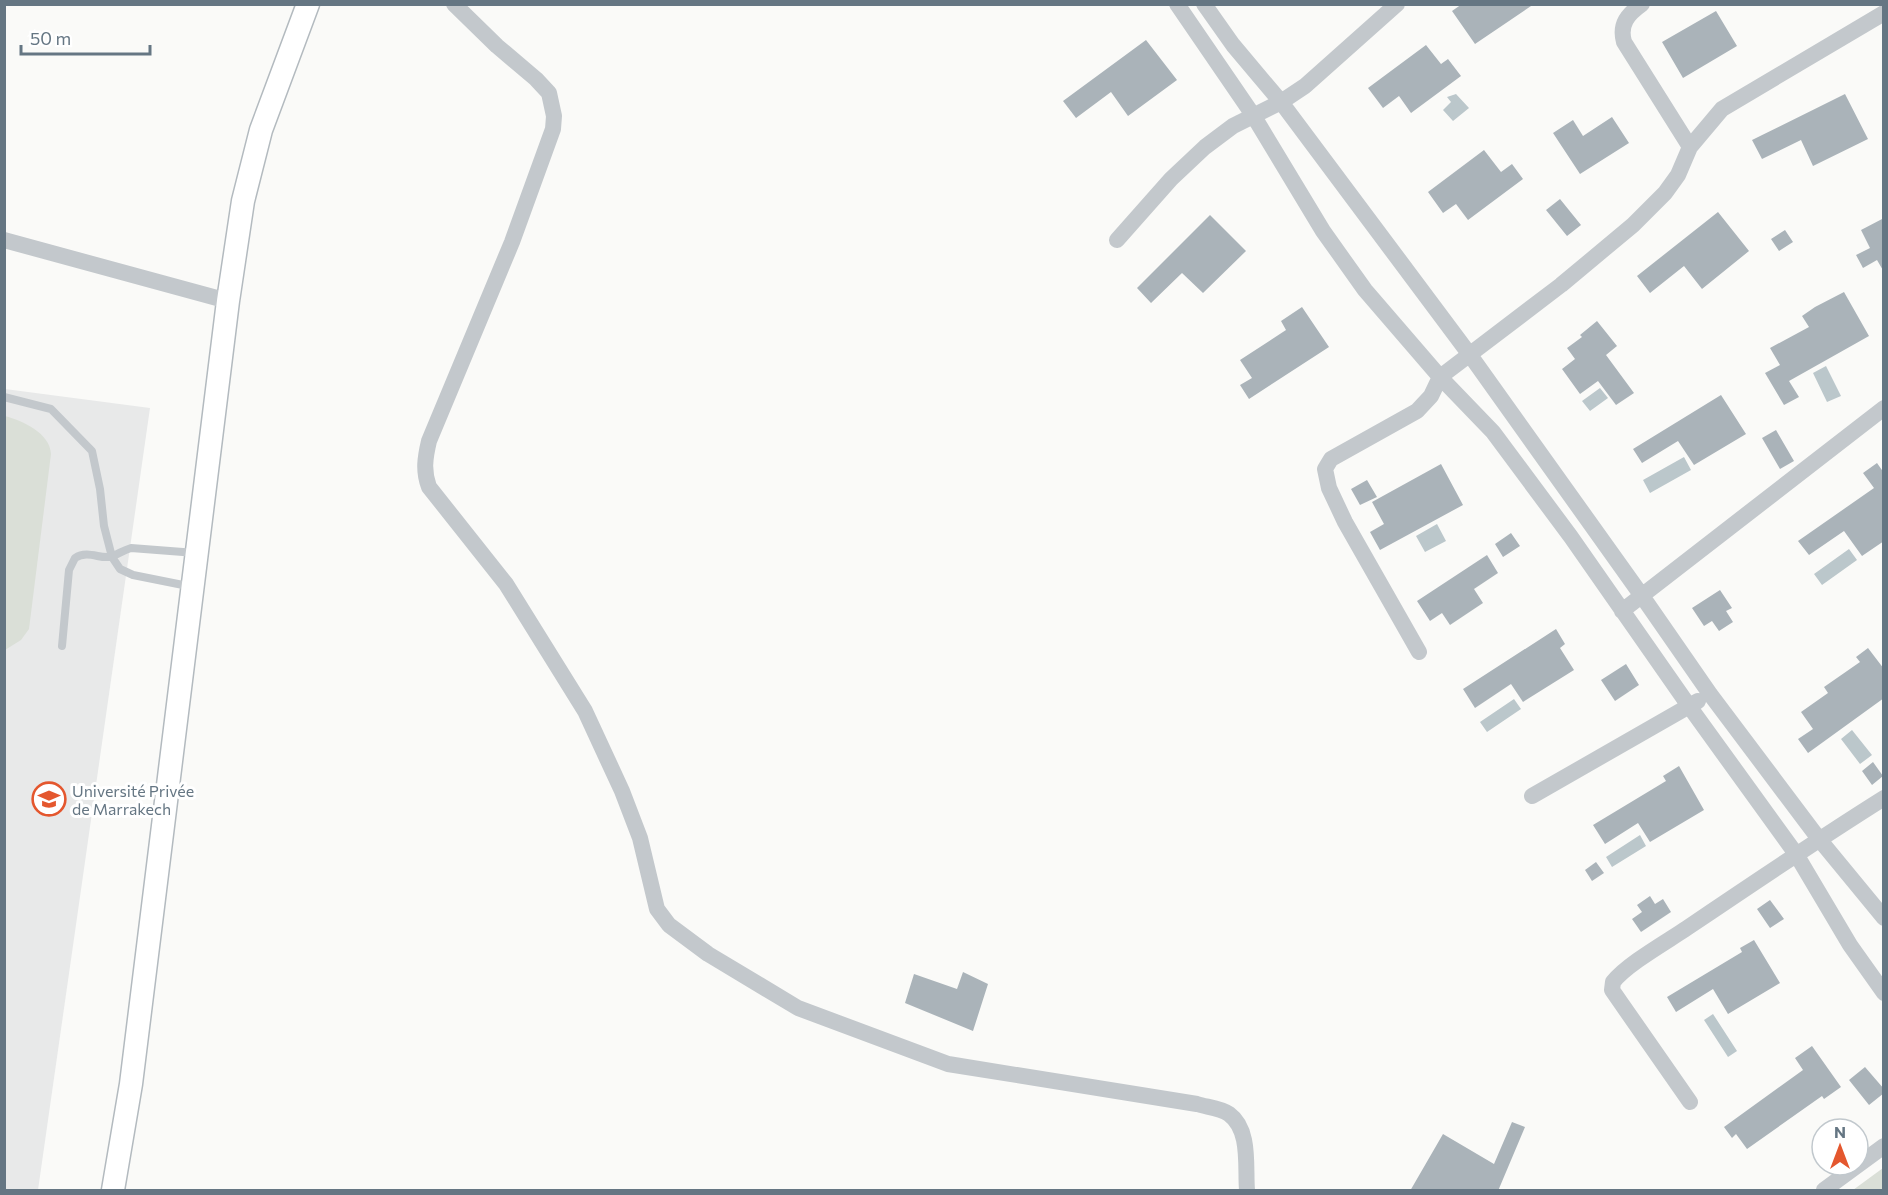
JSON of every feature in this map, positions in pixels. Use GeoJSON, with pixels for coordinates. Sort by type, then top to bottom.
{"type":"FeatureCollection","features":[{"type":"Feature","properties":{"kind":"main road"},"geometry":{"type":"LineString","coordinates":[[113,1191],[133,1073],[228,301],[243,201],[261,130],[308,4]]}},
{"type":"Feature","properties":{"kind":"street"},"geometry":{"type":"LineString","coordinates":[[454,4],[549,93],[554,116],[553,129],[512,242],[429,441],[425,455],[425,476],[429,487],[506,584],[585,711],[622,791],[640,838],[657,909],[669,925],[708,954],[798,1008],[865,1035],[948,1064],[1197,1104],[1228,1113],[1241,1130],[1244,1140],[1246,1191]]}},
{"type":"Feature","properties":{"kind":"street"},"geometry":{"type":"LineString","coordinates":[[1177,4],[1253,116],[1323,231],[1365,290],[1440,377],[1493,432],[1796,854],[1850,945],[1884,993]]}},
{"type":"Feature","properties":{"kind":"street"},"geometry":{"type":"LineString","coordinates":[[1204,4],[1233,45],[1281,102],[1470,355],[1710,694],[1819,839],[1884,918]]}},
{"type":"Feature","properties":{"kind":"street"},"geometry":{"type":"LineString","coordinates":[[1117,240],[1171,179],[1205,147],[1222,133],[1281,102],[1305,86],[1397,4]]}},
{"type":"Feature","properties":{"kind":"street"},"geometry":{"type":"LineString","coordinates":[[1642,4],[1626,18],[1622,36],[1624,42],[1690,147]]}},
{"type":"Feature","properties":{"kind":"street"},"geometry":{"type":"LineString","coordinates":[[1419,652],[1345,522],[1329,488],[1325,470],[1331,459],[1417,411],[1431,396],[1440,377],[1561,285],[1633,225],[1665,193],[1678,175],[1690,147],[1713,118],[1732,103],[1884,14]]}},
{"type":"Feature","properties":{"kind":"street"},"geometry":{"type":"LineString","coordinates":[[4,240],[228,301]]}},
{"type":"Feature","properties":{"kind":"street"},"geometry":{"type":"LineString","coordinates":[[1622,610],[1884,408]]}},
{"type":"Feature","properties":{"kind":"street"},"geometry":{"type":"LineString","coordinates":[[1532,795],[1710,694]]}},
{"type":"Feature","properties":{"kind":"street"},"geometry":{"type":"LineString","coordinates":[[1690,1102],[1620,1003],[1611,985],[1620,974],[1796,854],[1884,798]]}},
{"type":"Feature","properties":{"kind":"street"},"geometry":{"type":"LineString","coordinates":[[1824,1191],[1884,1146]]}},
{"type":"Feature","properties":{"kind":"lane"},"geometry":{"type":"LineString","coordinates":[[4,397],[51,409],[92,451],[100,489],[104,526],[112,557],[120,569],[126,573],[193,587]]}},
{"type":"Feature","properties":{"kind":"lane"},"geometry":{"type":"LineString","coordinates":[[62,646],[71,561],[83,554],[112,557],[131,548],[197,553]]}},
{"type":"Feature","properties":{"kind":"shaded area"},"geometry":{"type":"Polygon","coordinates":[[[1456,94],[1469,108],[1453,121],[1443,110],[1451,102],[1447,97],[1456,94]]]}},
{"type":"Feature","properties":{"kind":"shaded area"},"geometry":{"type":"Polygon","coordinates":[[[1826,366],[1841,396],[1827,402],[1813,373],[1826,366]]]}},
{"type":"Feature","properties":{"kind":"shaded area"},"geometry":{"type":"Polygon","coordinates":[[[1600,388],[1608,398],[1590,411],[1582,401],[1600,388]]]}},
{"type":"Feature","properties":{"kind":"shaded area","name":"Université Privée de Marrakech"},"geometry":{"type":"Polygon","coordinates":[[[5,389],[150,408],[38,1190],[5,1190],[5,389]]]}},
{"type":"Feature","properties":{"kind":"shaded area"},"geometry":{"type":"Polygon","coordinates":[[[5,416],[20,421],[41,434],[51,454],[29,629],[21,640],[5,650],[5,416]]]}},
{"type":"Feature","properties":{"kind":"shaded area"},"geometry":{"type":"Polygon","coordinates":[[[1684,457],[1691,470],[1650,493],[1643,480],[1684,457]]]}},
{"type":"Feature","properties":{"kind":"shaded area"},"geometry":{"type":"Polygon","coordinates":[[[1437,524],[1446,541],[1425,552],[1416,536],[1437,524]]]}},
{"type":"Feature","properties":{"kind":"shaded area"},"geometry":{"type":"Polygon","coordinates":[[[1849,549],[1857,560],[1822,585],[1814,574],[1849,549]]]}},
{"type":"Feature","properties":{"kind":"shaded area"},"geometry":{"type":"Polygon","coordinates":[[[1514,699],[1521,709],[1487,732],[1480,722],[1514,699]]]}},
{"type":"Feature","properties":{"kind":"shaded area"},"geometry":{"type":"Polygon","coordinates":[[[1852,730],[1872,755],[1860,764],[1841,739],[1852,730]]]}},
{"type":"Feature","properties":{"kind":"shaded area"},"geometry":{"type":"Polygon","coordinates":[[[1640,835],[1646,846],[1612,867],[1606,857],[1640,835]]]}},
{"type":"Feature","properties":{"kind":"shaded area"},"geometry":{"type":"Polygon","coordinates":[[[1713,1014],[1737,1051],[1728,1057],[1704,1020],[1713,1014]]]}},
{"type":"Feature","properties":{"kind":"shaded area"},"geometry":{"type":"Polygon","coordinates":[[[1883,1168],[1883,1190],[1853,1190],[1883,1168]]]}},
{"type":"Feature","properties":{"kind":"building"},"geometry":{"type":"Polygon","coordinates":[[[1462,4],[1534,4],[1475,44],[1452,11],[1462,4]]]}},
{"type":"Feature","properties":{"kind":"building"},"geometry":{"type":"Polygon","coordinates":[[[1716,11],[1737,46],[1683,78],[1662,42],[1716,11]]]}},
{"type":"Feature","properties":{"kind":"building"},"geometry":{"type":"Polygon","coordinates":[[[1146,40],[1177,80],[1128,116],[1111,92],[1076,118],[1063,101],[1146,40]]]}},
{"type":"Feature","properties":{"kind":"building"},"geometry":{"type":"Polygon","coordinates":[[[1426,45],[1441,64],[1448,59],[1461,76],[1411,113],[1399,96],[1383,108],[1368,88],[1426,45]]]}},
{"type":"Feature","properties":{"kind":"building"},"geometry":{"type":"Polygon","coordinates":[[[1845,94],[1868,139],[1813,166],[1801,140],[1762,159],[1752,140],[1845,94]]]}},
{"type":"Feature","properties":{"kind":"building"},"geometry":{"type":"Polygon","coordinates":[[[1612,117],[1629,143],[1580,174],[1553,133],[1573,120],[1583,136],[1612,117]]]}},
{"type":"Feature","properties":{"kind":"building"},"geometry":{"type":"Polygon","coordinates":[[[1484,150],[1501,172],[1512,164],[1523,179],[1468,220],[1456,204],[1443,213],[1428,192],[1484,150]]]}},
{"type":"Feature","properties":{"kind":"building"},"geometry":{"type":"Polygon","coordinates":[[[1560,199],[1581,225],[1567,236],[1546,210],[1560,199]]]}},
{"type":"Feature","properties":{"kind":"building"},"geometry":{"type":"Polygon","coordinates":[[[1718,212],[1749,251],[1702,289],[1684,266],[1650,293],[1637,276],[1718,212]]]}},
{"type":"Feature","properties":{"kind":"building"},"geometry":{"type":"Polygon","coordinates":[[[1210,215],[1246,251],[1203,293],[1182,273],[1151,303],[1137,288],[1210,215]]]}},
{"type":"Feature","properties":{"kind":"building"},"geometry":{"type":"Polygon","coordinates":[[[1884,218],[1884,272],[1877,260],[1863,268],[1856,255],[1870,248],[1861,230],[1884,218]]]}},
{"type":"Feature","properties":{"kind":"building"},"geometry":{"type":"Polygon","coordinates":[[[1785,230],[1793,242],[1779,251],[1771,239],[1785,230]]]}},
{"type":"Feature","properties":{"kind":"building"},"geometry":{"type":"Polygon","coordinates":[[[1844,292],[1869,336],[1789,381],[1799,397],[1784,405],[1765,373],[1780,365],[1770,348],[1809,327],[1802,316],[1844,292]]]}},
{"type":"Feature","properties":{"kind":"building"},"geometry":{"type":"Polygon","coordinates":[[[1302,307],[1329,347],[1249,399],[1240,385],[1252,378],[1240,360],[1286,330],[1281,321],[1302,307]]]}},
{"type":"Feature","properties":{"kind":"building"},"geometry":{"type":"Polygon","coordinates":[[[1597,321],[1617,346],[1606,355],[1634,393],[1616,405],[1598,381],[1580,394],[1562,369],[1575,359],[1567,348],[1582,337],[1580,335],[1597,321]]]}},
{"type":"Feature","properties":{"kind":"building"},"geometry":{"type":"Polygon","coordinates":[[[1721,395],[1746,434],[1694,465],[1678,441],[1642,463],[1633,449],[1721,395]]]}},
{"type":"Feature","properties":{"kind":"building"},"geometry":{"type":"Polygon","coordinates":[[[1776,430],[1794,461],[1780,469],[1762,438],[1776,430]]]}},
{"type":"Feature","properties":{"kind":"building"},"geometry":{"type":"Polygon","coordinates":[[[1877,463],[1884,473],[1884,541],[1862,556],[1844,531],[1809,555],[1798,541],[1874,488],[1863,473],[1877,463]]]}},
{"type":"Feature","properties":{"kind":"building"},"geometry":{"type":"Polygon","coordinates":[[[1441,464],[1463,505],[1380,550],[1370,532],[1384,524],[1372,502],[1441,464]]]}},
{"type":"Feature","properties":{"kind":"building"},"geometry":{"type":"Polygon","coordinates":[[[1367,480],[1377,497],[1360,505],[1351,489],[1367,480]]]}},
{"type":"Feature","properties":{"kind":"building"},"geometry":{"type":"Polygon","coordinates":[[[1511,533],[1520,546],[1503,557],[1495,544],[1511,533]]]}},
{"type":"Feature","properties":{"kind":"building"},"geometry":{"type":"Polygon","coordinates":[[[1487,555],[1498,573],[1474,589],[1483,603],[1450,625],[1442,613],[1430,621],[1417,601],[1487,555]]]}},
{"type":"Feature","properties":{"kind":"building"},"geometry":{"type":"Polygon","coordinates":[[[1720,590],[1732,608],[1726,611],[1733,622],[1719,631],[1712,621],[1704,626],[1692,608],[1720,590]]]}},
{"type":"Feature","properties":{"kind":"building"},"geometry":{"type":"Polygon","coordinates":[[[1556,629],[1565,644],[1560,648],[1574,670],[1523,702],[1511,684],[1475,708],[1463,689],[1556,629]]]}},
{"type":"Feature","properties":{"kind":"building"},"geometry":{"type":"Polygon","coordinates":[[[1868,648],[1884,669],[1884,698],[1808,753],[1798,739],[1813,729],[1801,712],[1828,693],[1824,687],[1860,662],[1856,657],[1868,648]]]}},
{"type":"Feature","properties":{"kind":"building"},"geometry":{"type":"Polygon","coordinates":[[[1626,664],[1639,685],[1615,701],[1601,680],[1626,664]]]}},
{"type":"Feature","properties":{"kind":"building"},"geometry":{"type":"Polygon","coordinates":[[[1873,762],[1883,776],[1872,785],[1862,771],[1873,762]]]}},
{"type":"Feature","properties":{"kind":"building"},"geometry":{"type":"Polygon","coordinates":[[[1679,766],[1704,810],[1650,842],[1638,823],[1605,844],[1593,825],[1666,781],[1663,776],[1679,766]]]}},
{"type":"Feature","properties":{"kind":"building"},"geometry":{"type":"Polygon","coordinates":[[[1596,862],[1604,873],[1592,881],[1585,870],[1596,862]]]}},
{"type":"Feature","properties":{"kind":"building"},"geometry":{"type":"Polygon","coordinates":[[[1650,896],[1655,904],[1663,899],[1671,912],[1641,932],[1632,919],[1642,912],[1637,905],[1650,896]]]}},
{"type":"Feature","properties":{"kind":"building"},"geometry":{"type":"Polygon","coordinates":[[[1770,900],[1784,919],[1770,928],[1757,909],[1770,900]]]}},
{"type":"Feature","properties":{"kind":"building"},"geometry":{"type":"Polygon","coordinates":[[[1754,940],[1780,983],[1728,1014],[1713,989],[1676,1012],[1667,997],[1742,952],[1740,948],[1754,940]]]}},
{"type":"Feature","properties":{"kind":"building"},"geometry":{"type":"Polygon","coordinates":[[[963,972],[988,984],[973,1031],[905,1003],[914,974],[957,989],[963,972]]]}},
{"type":"Feature","properties":{"kind":"building"},"geometry":{"type":"Polygon","coordinates":[[[1812,1046],[1841,1087],[1824,1099],[1822,1096],[1747,1149],[1736,1134],[1732,1138],[1724,1127],[1803,1070],[1795,1058],[1812,1046]]]}},
{"type":"Feature","properties":{"kind":"building"},"geometry":{"type":"Polygon","coordinates":[[[1865,1067],[1884,1089],[1884,1093],[1869,1105],[1849,1080],[1865,1067]]]}},
{"type":"Feature","properties":{"kind":"building"},"geometry":{"type":"Polygon","coordinates":[[[1512,1122],[1525,1127],[1498,1191],[1410,1191],[1443,1134],[1494,1164],[1512,1122]]]}},
{"type":"Feature","properties":{"kind":"place","name":"Université Privée de Marrakech"},"geometry":{"type":"Point","coordinates":[49,799]}}]}
